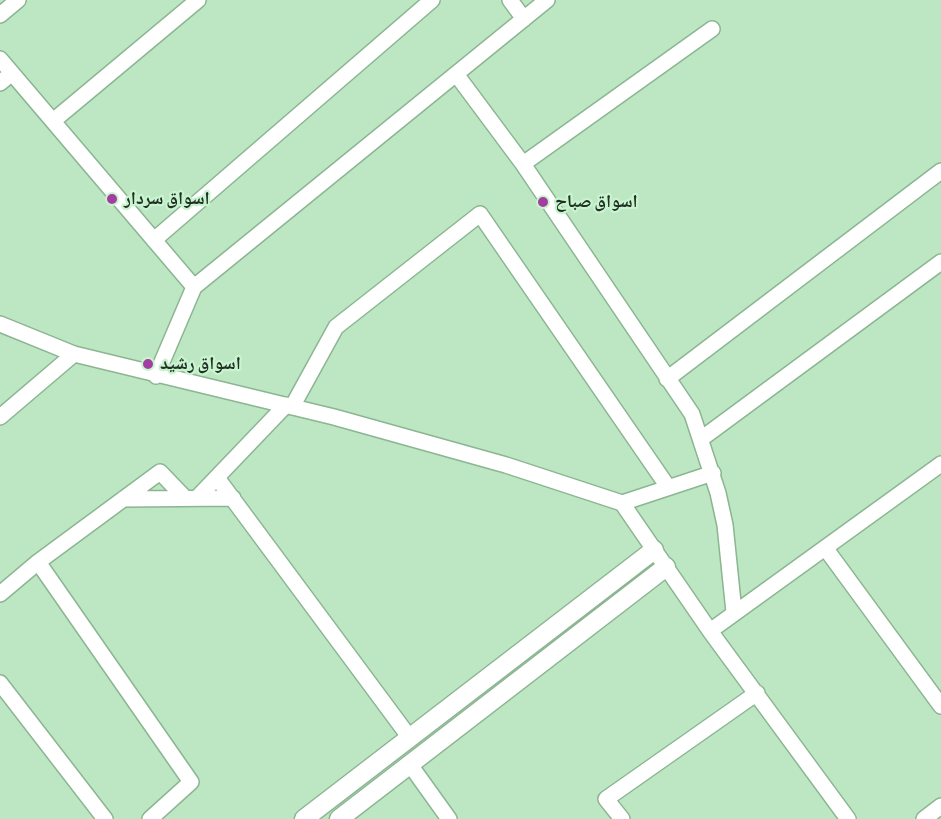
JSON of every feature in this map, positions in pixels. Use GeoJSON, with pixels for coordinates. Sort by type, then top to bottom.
{"type":"FeatureCollection","features":[{"type":"Feature","properties":{"kind":"street"},"geometry":{"type":"LineString","coordinates":[[0,15],[18,0]]}},
{"type":"Feature","properties":{"kind":"street"},"geometry":{"type":"LineString","coordinates":[[53,121],[198,0]]}},
{"type":"Feature","properties":{"kind":"street"},"geometry":{"type":"LineString","coordinates":[[154,240],[432,0]]}},
{"type":"Feature","properties":{"kind":"street"},"geometry":{"type":"LineString","coordinates":[[510,0],[524,19]]}},
{"type":"Feature","properties":{"kind":"street"},"geometry":{"type":"LineString","coordinates":[[156,376],[194,287],[547,0]]}},
{"type":"Feature","properties":{"kind":"street"},"geometry":{"type":"LineString","coordinates":[[523,164],[712,29]]}},
{"type":"Feature","properties":{"kind":"street"},"geometry":{"type":"LineString","coordinates":[[0,59],[6,78],[53,121],[194,287]]}},
{"type":"Feature","properties":{"kind":"street"},"geometry":{"type":"LineString","coordinates":[[456,74],[523,164],[692,414],[712,473],[725,525],[734,612]]}},
{"type":"Feature","properties":{"kind":"street"},"geometry":{"type":"LineString","coordinates":[[667,379],[941,171]]}},
{"type":"Feature","properties":{"kind":"street"},"geometry":{"type":"LineString","coordinates":[[191,498],[218,479],[289,406],[336,327],[480,214],[668,487]]}},
{"type":"Feature","properties":{"kind":"street"},"geometry":{"type":"LineString","coordinates":[[701,439],[941,262]]}},
{"type":"Feature","properties":{"kind":"street"},"geometry":{"type":"LineString","coordinates":[[0,324],[74,354],[156,376],[289,406],[506,465],[622,503],[712,473]]}},
{"type":"Feature","properties":{"kind":"street"},"geometry":{"type":"LineString","coordinates":[[0,417],[74,354]]}},
{"type":"Feature","properties":{"kind":"street"},"geometry":{"type":"LineString","coordinates":[[710,631],[941,464]]}},
{"type":"Feature","properties":{"kind":"street"},"geometry":{"type":"LineString","coordinates":[[0,594],[38,562],[160,471],[191,498]]}},
{"type":"Feature","properties":{"kind":"street"},"geometry":{"type":"LineString","coordinates":[[218,479],[410,738]]}},
{"type":"Feature","properties":{"kind":"street"},"geometry":{"type":"LineString","coordinates":[[123,499],[233,498]]}},
{"type":"Feature","properties":{"kind":"street"},"geometry":{"type":"LineString","coordinates":[[622,503],[710,631],[848,819]]}},
{"type":"Feature","properties":{"kind":"street"},"geometry":{"type":"LineString","coordinates":[[826,549],[941,706]]}},
{"type":"Feature","properties":{"kind":"street"},"geometry":{"type":"LineString","coordinates":[[304,819],[654,550]]}},
{"type":"Feature","properties":{"kind":"street"},"geometry":{"type":"LineString","coordinates":[[38,562],[191,782],[150,819]]}},
{"type":"Feature","properties":{"kind":"street"},"geometry":{"type":"LineString","coordinates":[[339,819],[411,766],[666,567]]}},
{"type":"Feature","properties":{"kind":"street"},"geometry":{"type":"LineString","coordinates":[[0,683],[105,819]]}},
{"type":"Feature","properties":{"kind":"street"},"geometry":{"type":"LineString","coordinates":[[622,819],[606,799],[757,693]]}},
{"type":"Feature","properties":{"kind":"street"},"geometry":{"type":"LineString","coordinates":[[411,766],[449,819]]}},
{"type":"Feature","properties":{"kind":"street"},"geometry":{"type":"LineString","coordinates":[[924,819],[941,806]]}},
{"type":"Feature","properties":{"kind":"place","name":"اسواق سردار"},"geometry":{"type":"Point","coordinates":[112,199]}},
{"type":"Feature","properties":{"kind":"place","name":"اسواق صباح"},"geometry":{"type":"Point","coordinates":[543,202]}},
{"type":"Feature","properties":{"kind":"place","name":"اسواق رشيد"},"geometry":{"type":"Point","coordinates":[148,364]}}]}
